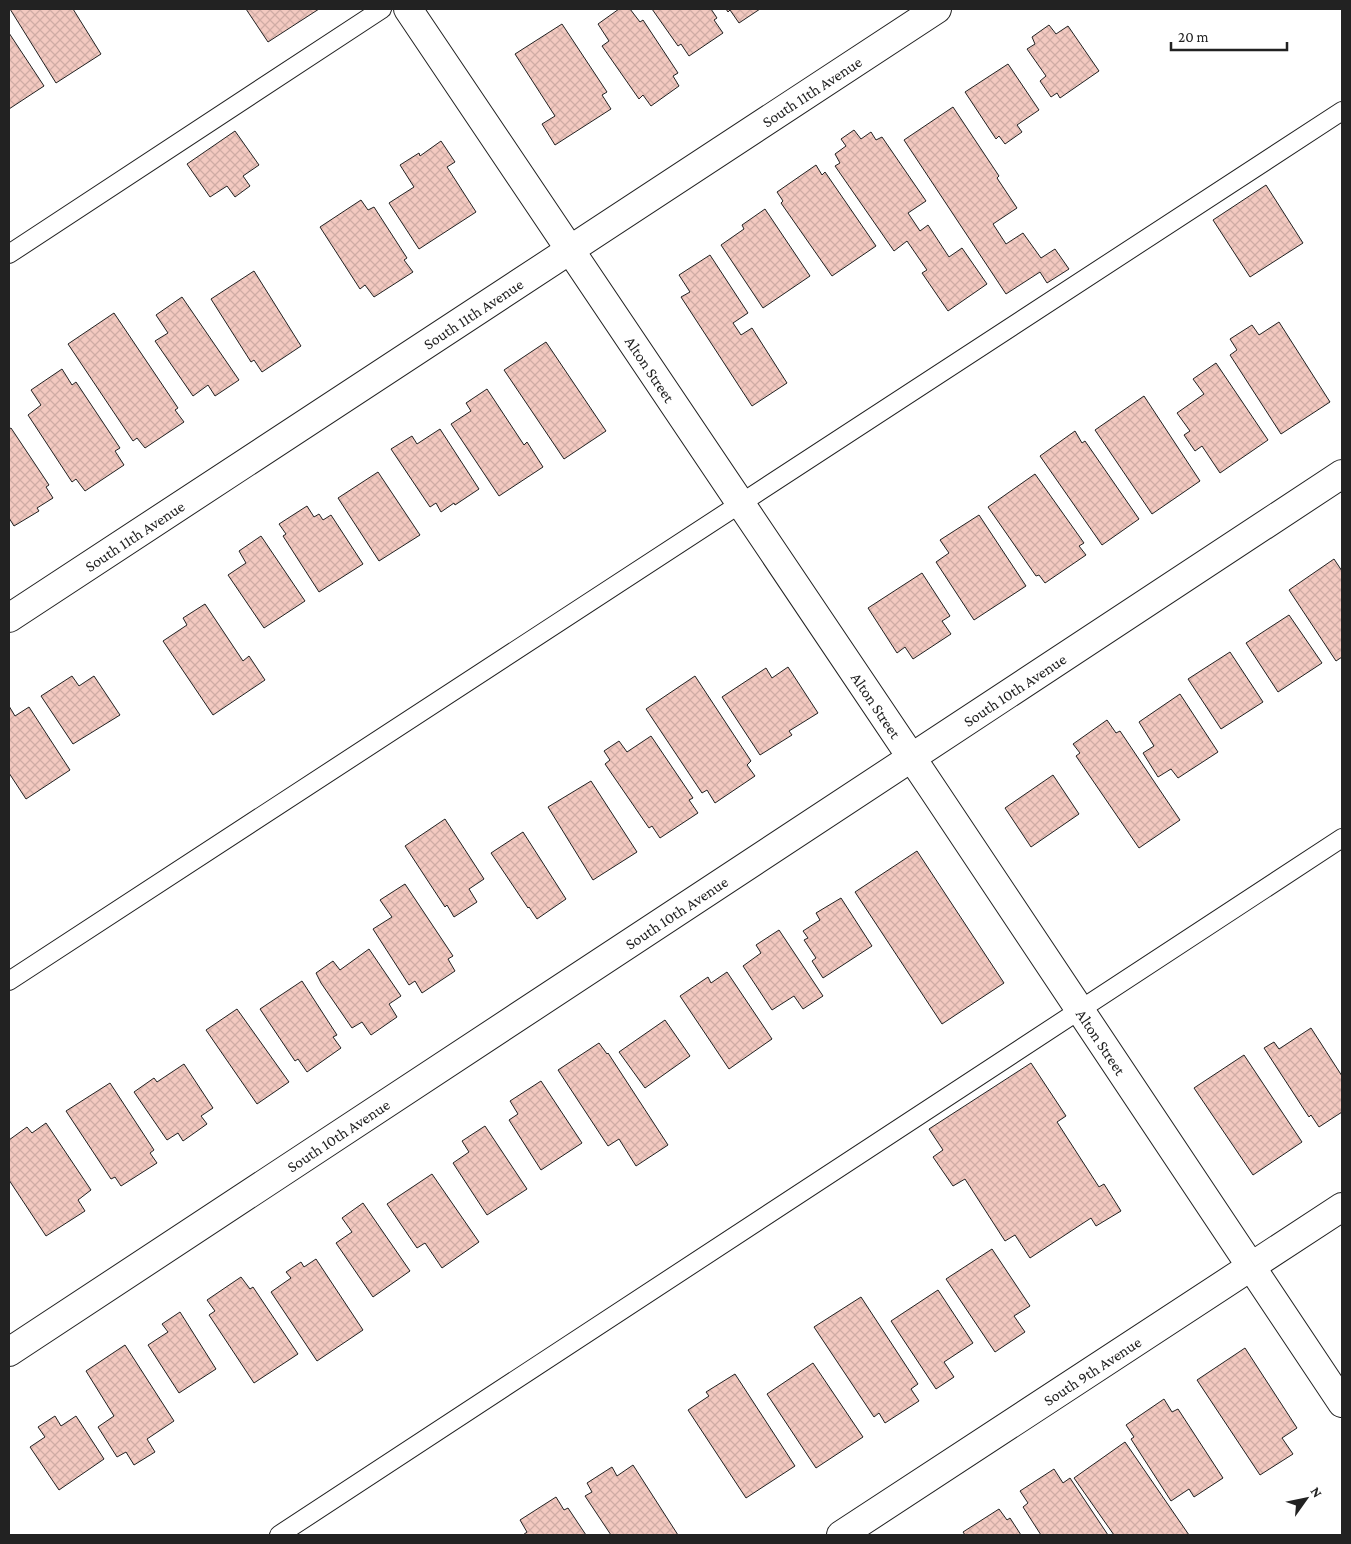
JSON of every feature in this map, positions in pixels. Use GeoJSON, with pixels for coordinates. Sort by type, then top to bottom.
{"type":"FeatureCollection","features":[{"type":"Feature","properties":{"kind":"street","name":"Alton Street"},"geometry":{"type":"LineString","coordinates":[[408,9],[1342,1403]]}},
{"type":"Feature","properties":{"kind":"street","name":"South 11th Avenue"},"geometry":{"type":"LineString","coordinates":[[9,618],[937,9]]}},
{"type":"Feature","properties":{"kind":"street","name":"South 10th Avenue"},"geometry":{"type":"LineString","coordinates":[[9,1352],[1342,474]]}},
{"type":"Feature","properties":{"kind":"street","name":"South 9th Avenue"},"geometry":{"type":"LineString","coordinates":[[841,1535],[1342,1207]]}},
{"type":"Feature","properties":{"kind":"lane"},"geometry":{"type":"LineString","coordinates":[[9,254],[382,9]]}},
{"type":"Feature","properties":{"kind":"lane"},"geometry":{"type":"LineString","coordinates":[[9,981],[1342,110]]}},
{"type":"Feature","properties":{"kind":"lane"},"geometry":{"type":"LineString","coordinates":[[279,1535],[1342,838]]}},
{"type":"Feature","properties":{"kind":"building"},"geometry":{"type":"Polygon","coordinates":[[[10,9],[73,9],[101,54],[56,83],[10,9]]]}},
{"type":"Feature","properties":{"kind":"building"},"geometry":{"type":"Polygon","coordinates":[[[246,9],[319,9],[268,42],[246,9]]]}},
{"type":"Feature","properties":{"kind":"building"},"geometry":{"type":"Polygon","coordinates":[[[619,9],[630,9],[640,22],[643,20],[678,73],[673,76],[679,86],[651,106],[643,95],[639,99],[602,46],[609,41],[598,24],[619,9]]]}},
{"type":"Feature","properties":{"kind":"building"},"geometry":{"type":"Polygon","coordinates":[[[652,9],[711,9],[717,18],[714,20],[723,33],[689,56],[681,44],[678,46],[652,9]]]}},
{"type":"Feature","properties":{"kind":"building"},"geometry":{"type":"Polygon","coordinates":[[[726,9],[760,9],[739,23],[730,10],[728,12],[726,9]]]}},
{"type":"Feature","properties":{"kind":"building"},"geometry":{"type":"Polygon","coordinates":[[[562,24],[607,92],[602,95],[611,109],[555,145],[542,124],[555,116],[515,54],[562,24]]]}},
{"type":"Feature","properties":{"kind":"building"},"geometry":{"type":"Polygon","coordinates":[[[1049,25],[1056,34],[1068,26],[1099,71],[1060,98],[1057,93],[1051,97],[1040,81],[1046,76],[1027,49],[1035,44],[1032,37],[1049,25]]]}},
{"type":"Feature","properties":{"kind":"building"},"geometry":{"type":"Polygon","coordinates":[[[9,33],[44,86],[9,109],[9,33]]]}},
{"type":"Feature","properties":{"kind":"building"},"geometry":{"type":"Polygon","coordinates":[[[1008,64],[1039,110],[1017,125],[1022,132],[1005,144],[999,136],[996,139],[965,92],[1008,64]]]}},
{"type":"Feature","properties":{"kind":"building"},"geometry":{"type":"Polygon","coordinates":[[[953,107],[999,176],[997,178],[1017,208],[993,224],[1006,244],[1023,233],[1041,258],[1055,249],[1069,269],[1047,283],[1040,272],[1006,294],[904,140],[953,107]]]}},
{"type":"Feature","properties":{"kind":"building"},"geometry":{"type":"Polygon","coordinates":[[[854,130],[861,139],[871,132],[876,140],[882,137],[926,201],[908,213],[920,231],[928,225],[949,257],[962,248],[987,284],[948,311],[922,273],[927,270],[907,241],[894,251],[835,166],[840,163],[835,154],[846,146],[841,139],[854,130]]]}},
{"type":"Feature","properties":{"kind":"building"},"geometry":{"type":"Polygon","coordinates":[[[235,131],[259,165],[243,176],[250,186],[235,197],[227,186],[210,197],[187,164],[235,131]]]}},
{"type":"Feature","properties":{"kind":"building"},"geometry":{"type":"Polygon","coordinates":[[[441,141],[455,162],[447,167],[476,212],[419,249],[389,203],[414,187],[400,165],[419,153],[420,156],[441,141]]]}},
{"type":"Feature","properties":{"kind":"building"},"geometry":{"type":"Polygon","coordinates":[[[816,165],[822,175],[825,172],[876,246],[832,276],[781,203],[783,201],[777,192],[816,165]]]}},
{"type":"Feature","properties":{"kind":"building"},"geometry":{"type":"Polygon","coordinates":[[[1266,185],[1303,243],[1250,277],[1213,220],[1266,185]]]}},
{"type":"Feature","properties":{"kind":"building"},"geometry":{"type":"Polygon","coordinates":[[[361,200],[368,210],[374,207],[407,258],[404,260],[413,272],[374,297],[365,285],[360,289],[320,227],[361,200]]]}},
{"type":"Feature","properties":{"kind":"building"},"geometry":{"type":"Polygon","coordinates":[[[765,209],[810,276],[763,308],[721,245],[744,229],[742,225],[765,209]]]}},
{"type":"Feature","properties":{"kind":"building"},"geometry":{"type":"Polygon","coordinates":[[[710,255],[748,313],[733,323],[741,335],[752,328],[787,383],[752,406],[681,297],[690,292],[679,275],[710,255]]]}},
{"type":"Feature","properties":{"kind":"building"},"geometry":{"type":"Polygon","coordinates":[[[254,271],[301,346],[262,372],[254,360],[251,362],[211,299],[254,271]]]}},
{"type":"Feature","properties":{"kind":"building"},"geometry":{"type":"Polygon","coordinates":[[[182,297],[239,380],[215,396],[208,385],[193,396],[155,341],[168,333],[156,315],[182,297]]]}},
{"type":"Feature","properties":{"kind":"building"},"geometry":{"type":"Polygon","coordinates":[[[114,313],[178,408],[175,410],[184,422],[145,448],[137,438],[133,441],[68,344],[114,313]]]}},
{"type":"Feature","properties":{"kind":"building"},"geometry":{"type":"Polygon","coordinates":[[[1279,322],[1330,402],[1281,434],[1230,355],[1237,350],[1230,339],[1252,325],[1259,335],[1279,322]]]}},
{"type":"Feature","properties":{"kind":"building"},"geometry":{"type":"Polygon","coordinates":[[[546,342],[606,431],[564,459],[504,370],[546,342]]]}},
{"type":"Feature","properties":{"kind":"building"},"geometry":{"type":"Polygon","coordinates":[[[1216,363],[1268,440],[1220,473],[1202,446],[1195,451],[1184,435],[1190,431],[1177,413],[1204,394],[1193,379],[1216,363]]]}},
{"type":"Feature","properties":{"kind":"building"},"geometry":{"type":"Polygon","coordinates":[[[62,369],[72,385],[76,382],[120,448],[115,451],[124,465],[85,491],[76,479],[72,482],[28,415],[41,405],[31,390],[62,369]]]}},
{"type":"Feature","properties":{"kind":"building"},"geometry":{"type":"Polygon","coordinates":[[[487,389],[524,445],[527,442],[543,467],[499,496],[451,424],[471,411],[466,403],[487,389]]]}},
{"type":"Feature","properties":{"kind":"building"},"geometry":{"type":"Polygon","coordinates":[[[1144,396],[1200,481],[1152,514],[1095,430],[1144,396]]]}},
{"type":"Feature","properties":{"kind":"building"},"geometry":{"type":"Polygon","coordinates":[[[11,428],[49,485],[46,487],[53,498],[37,508],[39,511],[14,526],[9,518],[9,429],[11,428]]]}},
{"type":"Feature","properties":{"kind":"building"},"geometry":{"type":"Polygon","coordinates":[[[440,429],[479,489],[441,512],[436,503],[430,507],[391,449],[412,436],[417,444],[440,429]]]}},
{"type":"Feature","properties":{"kind":"building"},"geometry":{"type":"Polygon","coordinates":[[[1075,431],[1082,443],[1085,441],[1139,519],[1102,545],[1040,456],[1075,431]]]}},
{"type":"Feature","properties":{"kind":"building"},"geometry":{"type":"Polygon","coordinates":[[[378,472],[420,535],[379,561],[338,498],[378,472]]]}},
{"type":"Feature","properties":{"kind":"building"},"geometry":{"type":"Polygon","coordinates":[[[1035,474],[1084,543],[1079,546],[1086,555],[1045,583],[1039,575],[1036,576],[988,507],[1035,474]]]}},
{"type":"Feature","properties":{"kind":"building"},"geometry":{"type":"Polygon","coordinates":[[[307,506],[314,517],[319,514],[323,520],[331,515],[363,564],[319,592],[283,536],[286,534],[279,524],[307,506]]]}},
{"type":"Feature","properties":{"kind":"building"},"geometry":{"type":"Polygon","coordinates":[[[979,515],[1026,586],[974,620],[936,562],[949,553],[940,540],[979,515]]]}},
{"type":"Feature","properties":{"kind":"building"},"geometry":{"type":"Polygon","coordinates":[[[261,536],[305,601],[264,628],[228,575],[246,563],[239,551],[261,536]]]}},
{"type":"Feature","properties":{"kind":"building"},"geometry":{"type":"Polygon","coordinates":[[[1334,559],[1342,571],[1342,657],[1336,661],[1289,590],[1334,559]]]}},
{"type":"Feature","properties":{"kind":"building"},"geometry":{"type":"Polygon","coordinates":[[[922,573],[950,616],[942,621],[951,634],[913,659],[905,647],[897,653],[868,608],[922,573]]]}},
{"type":"Feature","properties":{"kind":"building"},"geometry":{"type":"Polygon","coordinates":[[[205,604],[243,661],[249,656],[265,680],[213,715],[163,641],[187,625],[183,618],[205,604]]]}},
{"type":"Feature","properties":{"kind":"building"},"geometry":{"type":"Polygon","coordinates":[[[1289,615],[1322,663],[1278,692],[1246,643],[1289,615]]]}},
{"type":"Feature","properties":{"kind":"building"},"geometry":{"type":"Polygon","coordinates":[[[1230,652],[1263,702],[1221,729],[1188,679],[1230,652]]]}},
{"type":"Feature","properties":{"kind":"building"},"geometry":{"type":"Polygon","coordinates":[[[788,667],[818,713],[789,731],[792,735],[760,755],[722,697],[766,668],[772,678],[788,667]]]}},
{"type":"Feature","properties":{"kind":"building"},"geometry":{"type":"Polygon","coordinates":[[[72,676],[79,686],[94,676],[120,715],[73,744],[41,696],[72,676]]]}},
{"type":"Feature","properties":{"kind":"building"},"geometry":{"type":"Polygon","coordinates":[[[695,676],[751,761],[747,765],[755,776],[715,803],[707,790],[702,793],[646,709],[695,676]]]}},
{"type":"Feature","properties":{"kind":"building"},"geometry":{"type":"Polygon","coordinates":[[[1180,694],[1218,752],[1178,778],[1171,769],[1158,777],[1143,753],[1154,746],[1139,722],[1180,694]]]}},
{"type":"Feature","properties":{"kind":"building"},"geometry":{"type":"Polygon","coordinates":[[[9,706],[15,716],[29,707],[70,770],[26,799],[9,773],[9,706]]]}},
{"type":"Feature","properties":{"kind":"building"},"geometry":{"type":"Polygon","coordinates":[[[1107,720],[1116,733],[1120,731],[1180,820],[1139,848],[1076,756],[1080,753],[1073,744],[1107,720]]]}},
{"type":"Feature","properties":{"kind":"building"},"geometry":{"type":"Polygon","coordinates":[[[651,736],[693,798],[689,800],[698,813],[660,838],[652,826],[649,828],[605,764],[610,760],[604,751],[619,741],[627,752],[651,736]]]}},
{"type":"Feature","properties":{"kind":"building"},"geometry":{"type":"Polygon","coordinates":[[[1053,775],[1079,814],[1031,847],[1005,808],[1053,775]]]}},
{"type":"Feature","properties":{"kind":"building"},"geometry":{"type":"Polygon","coordinates":[[[591,781],[637,852],[593,880],[548,807],[591,781]]]}},
{"type":"Feature","properties":{"kind":"building"},"geometry":{"type":"Polygon","coordinates":[[[445,819],[484,879],[469,889],[477,902],[454,917],[447,905],[445,907],[405,846],[445,819]]]}},
{"type":"Feature","properties":{"kind":"building"},"geometry":{"type":"Polygon","coordinates":[[[523,832],[566,899],[537,919],[491,853],[523,832]]]}},
{"type":"Feature","properties":{"kind":"building"},"geometry":{"type":"Polygon","coordinates":[[[917,851],[1004,983],[942,1024],[855,892],[917,851]]]}},
{"type":"Feature","properties":{"kind":"building"},"geometry":{"type":"Polygon","coordinates":[[[405,884],[453,956],[448,959],[455,971],[422,993],[415,981],[409,985],[373,929],[392,917],[380,900],[405,884]]]}},
{"type":"Feature","properties":{"kind":"building"},"geometry":{"type":"Polygon","coordinates":[[[841,898],[872,946],[823,978],[812,961],[816,958],[804,940],[808,938],[803,931],[820,920],[816,913],[841,898]]]}},
{"type":"Feature","properties":{"kind":"building"},"geometry":{"type":"Polygon","coordinates":[[[779,930],[823,996],[803,1009],[794,996],[772,1010],[743,966],[761,953],[756,945],[779,930]]]}},
{"type":"Feature","properties":{"kind":"building"},"geometry":{"type":"Polygon","coordinates":[[[369,949],[401,996],[389,1004],[397,1017],[371,1035],[362,1022],[352,1028],[316,973],[333,961],[340,970],[369,949]]]}},
{"type":"Feature","properties":{"kind":"building"},"geometry":{"type":"Polygon","coordinates":[[[727,972],[772,1039],[729,1069],[680,996],[708,977],[711,983],[727,972]]]}},
{"type":"Feature","properties":{"kind":"building"},"geometry":{"type":"Polygon","coordinates":[[[302,981],[337,1035],[333,1037],[341,1048],[307,1072],[298,1059],[295,1061],[260,1009],[302,981]]]}},
{"type":"Feature","properties":{"kind":"building"},"geometry":{"type":"Polygon","coordinates":[[[237,1009],[289,1082],[257,1104],[206,1030],[237,1009]]]}},
{"type":"Feature","properties":{"kind":"building"},"geometry":{"type":"Polygon","coordinates":[[[665,1020],[690,1056],[645,1088],[619,1052],[665,1020]]]}},
{"type":"Feature","properties":{"kind":"building"},"geometry":{"type":"Polygon","coordinates":[[[1311,1028],[1342,1076],[1342,1112],[1319,1127],[1311,1115],[1309,1117],[1264,1048],[1274,1042],[1279,1049],[1311,1028]]]}},
{"type":"Feature","properties":{"kind":"building"},"geometry":{"type":"Polygon","coordinates":[[[599,1043],[608,1053],[668,1145],[636,1166],[619,1139],[608,1146],[558,1070],[599,1043]]]}},
{"type":"Feature","properties":{"kind":"building"},"geometry":{"type":"Polygon","coordinates":[[[1244,1055],[1302,1142],[1253,1175],[1194,1088],[1244,1055]]]}},
{"type":"Feature","properties":{"kind":"building"},"geometry":{"type":"Polygon","coordinates":[[[1031,1063],[1066,1116],[1057,1122],[1099,1187],[1104,1184],[1121,1211],[1096,1226],[1091,1218],[1030,1258],[1015,1235],[1005,1241],[965,1179],[953,1186],[933,1157],[943,1150],[929,1129],[1031,1063]]]}},
{"type":"Feature","properties":{"kind":"building"},"geometry":{"type":"Polygon","coordinates":[[[184,1064],[213,1108],[201,1116],[207,1124],[183,1141],[178,1133],[167,1140],[134,1092],[154,1078],[157,1082],[184,1064]]]}},
{"type":"Feature","properties":{"kind":"building"},"geometry":{"type":"Polygon","coordinates":[[[541,1081],[582,1143],[541,1170],[509,1120],[518,1114],[510,1101],[541,1081]]]}},
{"type":"Feature","properties":{"kind":"building"},"geometry":{"type":"Polygon","coordinates":[[[110,1083],[154,1150],[150,1153],[157,1163],[121,1186],[115,1177],[111,1179],[66,1111],[110,1083]]]}},
{"type":"Feature","properties":{"kind":"building"},"geometry":{"type":"Polygon","coordinates":[[[46,1123],[91,1190],[78,1200],[85,1211],[46,1236],[9,1180],[9,1140],[27,1127],[32,1133],[46,1123]]]}},
{"type":"Feature","properties":{"kind":"building"},"geometry":{"type":"Polygon","coordinates":[[[485,1126],[527,1189],[487,1215],[453,1163],[469,1152],[462,1141],[485,1126]]]}},
{"type":"Feature","properties":{"kind":"building"},"geometry":{"type":"Polygon","coordinates":[[[432,1174],[479,1242],[442,1268],[425,1243],[417,1248],[387,1204],[432,1174]]]}},
{"type":"Feature","properties":{"kind":"building"},"geometry":{"type":"Polygon","coordinates":[[[363,1203],[410,1271],[373,1297],[336,1243],[352,1232],[342,1218],[363,1203]]]}},
{"type":"Feature","properties":{"kind":"building"},"geometry":{"type":"Polygon","coordinates":[[[992,1249],[1030,1306],[1014,1316],[1025,1332],[995,1352],[946,1279],[992,1249]]]}},
{"type":"Feature","properties":{"kind":"building"},"geometry":{"type":"Polygon","coordinates":[[[316,1259],[363,1330],[317,1361],[271,1292],[291,1278],[286,1272],[301,1262],[304,1267],[316,1259]]]}},
{"type":"Feature","properties":{"kind":"building"},"geometry":{"type":"Polygon","coordinates":[[[241,1277],[250,1289],[253,1287],[298,1354],[254,1383],[209,1315],[215,1311],[207,1300],[241,1277]]]}},
{"type":"Feature","properties":{"kind":"building"},"geometry":{"type":"Polygon","coordinates":[[[938,1290],[973,1343],[944,1362],[954,1377],[936,1389],[891,1321],[938,1290]]]}},
{"type":"Feature","properties":{"kind":"building"},"geometry":{"type":"Polygon","coordinates":[[[861,1297],[918,1384],[911,1389],[919,1401],[885,1423],[879,1413],[874,1417],[814,1327],[861,1297]]]}},
{"type":"Feature","properties":{"kind":"building"},"geometry":{"type":"Polygon","coordinates":[[[180,1312],[216,1369],[179,1393],[148,1345],[168,1332],[162,1324],[180,1312]]]}},
{"type":"Feature","properties":{"kind":"building"},"geometry":{"type":"Polygon","coordinates":[[[125,1345],[174,1421],[147,1439],[155,1452],[134,1465],[126,1452],[117,1457],[98,1427],[114,1416],[86,1371],[125,1345]]]}},
{"type":"Feature","properties":{"kind":"building"},"geometry":{"type":"Polygon","coordinates":[[[1245,1348],[1297,1428],[1282,1438],[1293,1454],[1260,1475],[1197,1380],[1245,1348]]]}},
{"type":"Feature","properties":{"kind":"building"},"geometry":{"type":"Polygon","coordinates":[[[813,1363],[863,1437],[816,1468],[767,1394],[813,1363]]]}},
{"type":"Feature","properties":{"kind":"building"},"geometry":{"type":"Polygon","coordinates":[[[735,1374],[795,1466],[746,1498],[688,1410],[709,1396],[706,1392],[735,1374]]]}},
{"type":"Feature","properties":{"kind":"building"},"geometry":{"type":"Polygon","coordinates":[[[1164,1399],[1172,1412],[1178,1409],[1223,1478],[1194,1497],[1189,1489],[1171,1501],[1131,1439],[1134,1437],[1126,1425],[1164,1399]]]}},
{"type":"Feature","properties":{"kind":"building"},"geometry":{"type":"Polygon","coordinates":[[[55,1416],[61,1426],[76,1416],[104,1459],[59,1490],[30,1447],[45,1437],[38,1427],[55,1416]]]}},
{"type":"Feature","properties":{"kind":"building"},"geometry":{"type":"Polygon","coordinates":[[[1125,1442],[1189,1535],[1114,1535],[1074,1478],[1125,1442]]]}},
{"type":"Feature","properties":{"kind":"building"},"geometry":{"type":"Polygon","coordinates":[[[633,1465],[678,1535],[611,1535],[585,1496],[592,1492],[587,1483],[612,1467],[617,1476],[633,1465]]]}},
{"type":"Feature","properties":{"kind":"building"},"geometry":{"type":"Polygon","coordinates":[[[1054,1469],[1063,1483],[1070,1478],[1108,1535],[1041,1535],[1023,1507],[1028,1503],[1020,1491],[1054,1469]]]}},
{"type":"Feature","properties":{"kind":"building"},"geometry":{"type":"Polygon","coordinates":[[[556,1497],[564,1510],[568,1508],[586,1535],[523,1535],[527,1532],[520,1520],[556,1497]]]}},
{"type":"Feature","properties":{"kind":"building"},"geometry":{"type":"Polygon","coordinates":[[[999,1509],[1007,1520],[1010,1518],[1021,1535],[965,1535],[963,1532],[999,1509]]]}}]}
